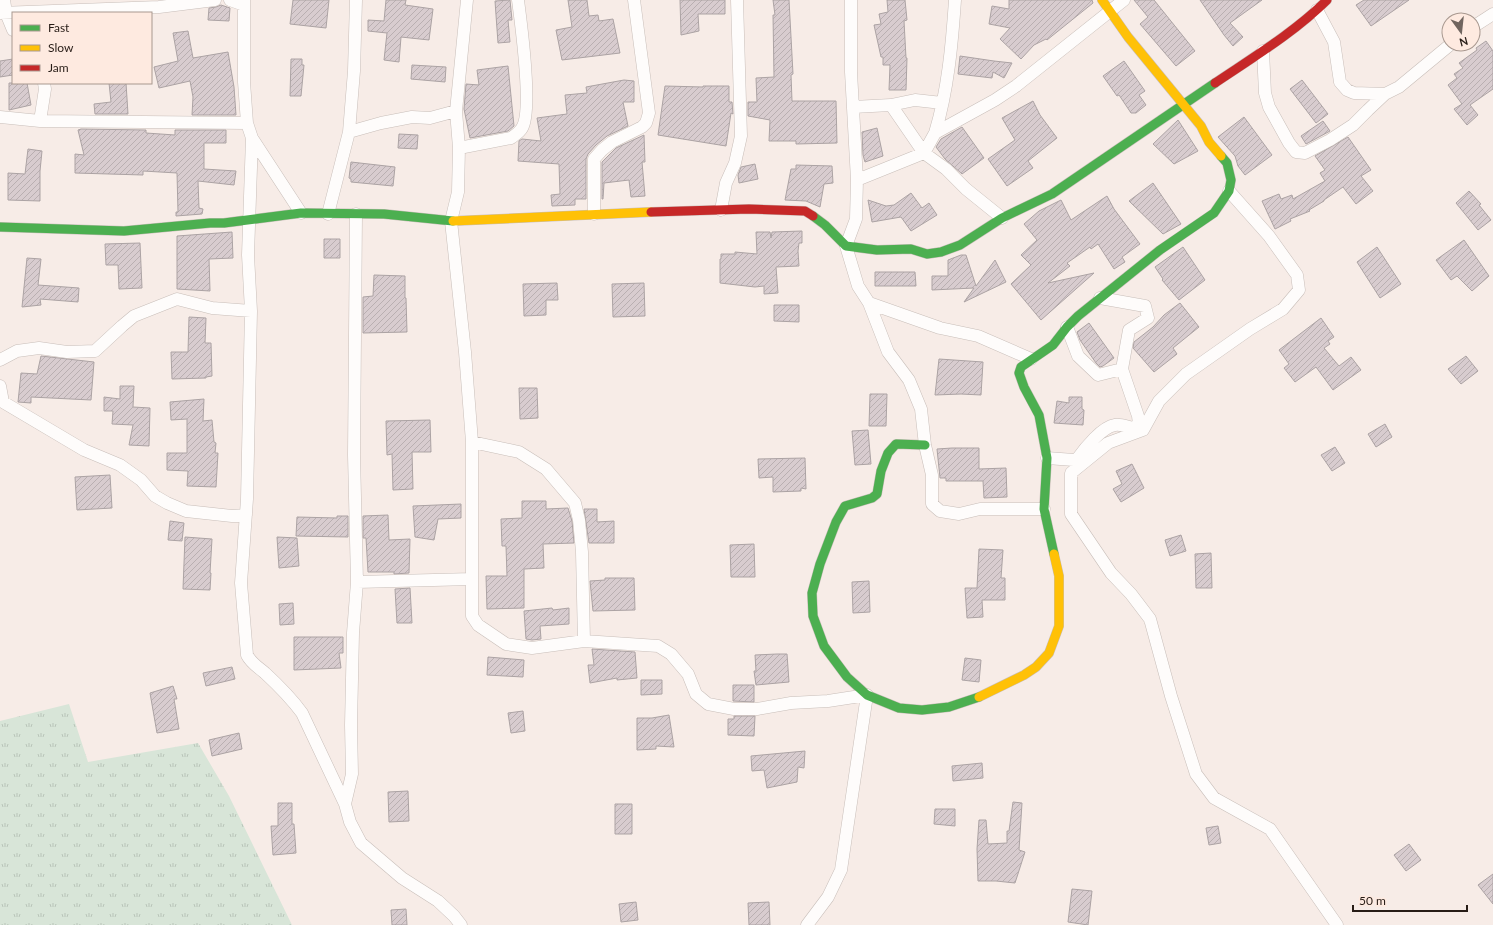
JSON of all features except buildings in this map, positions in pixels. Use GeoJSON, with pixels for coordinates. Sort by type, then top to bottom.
{"type":"FeatureCollection","features":[{"type":"Feature","properties":{"kind":"street"},"geometry":{"type":"LineString","coordinates":[[4,0],[3,13],[12,28]]}},
{"type":"Feature","properties":{"kind":"street"},"geometry":{"type":"LineString","coordinates":[[29,12],[159,7],[215,0]]}},
{"type":"Feature","properties":{"kind":"street"},"geometry":{"type":"LineString","coordinates":[[230,0],[244,3],[244,82],[247,123],[252,138],[301,213]]}},
{"type":"Feature","properties":{"kind":"street"},"geometry":{"type":"LineString","coordinates":[[328,214],[349,132],[354,71],[356,0]]}},
{"type":"Feature","properties":{"kind":"street"},"geometry":{"type":"LineString","coordinates":[[467,0],[456,111],[459,148],[458,192],[451,222],[465,352],[472,442],[472,616],[478,625],[506,644],[532,648],[584,640],[658,646],[671,654],[688,674],[696,694],[708,704],[734,710],[757,709],[791,703],[867,695]]}},
{"type":"Feature","properties":{"kind":"street"},"geometry":{"type":"LineString","coordinates":[[459,148],[511,138],[516,135],[523,126],[526,106],[525,76],[518,0]]}},
{"type":"Feature","properties":{"kind":"street"},"geometry":{"type":"LineString","coordinates":[[594,214],[594,159],[612,142],[642,127],[646,123],[649,112],[634,0]]}},
{"type":"Feature","properties":{"kind":"street"},"geometry":{"type":"LineString","coordinates":[[721,210],[726,183],[735,163],[741,136],[737,0]]}},
{"type":"Feature","properties":{"kind":"street"},"geometry":{"type":"LineString","coordinates":[[846,246],[856,219],[857,180],[853,107],[851,0]]}},
{"type":"Feature","properties":{"kind":"street"},"geometry":{"type":"LineString","coordinates":[[857,180],[924,153],[936,133],[952,47],[955,0]]}},
{"type":"Feature","properties":{"kind":"street"},"geometry":{"type":"LineString","coordinates":[[925,445],[896,444],[888,453],[881,471],[877,494],[872,498],[845,506],[840,513],[820,564],[812,593],[813,616],[824,646],[847,677],[867,695],[899,708],[922,710],[949,707],[967,702],[991,692],[1024,675],[1036,667],[1049,653],[1059,626],[1059,576],[1044,509],[1047,458],[1039,416],[1024,387],[1020,373],[1021,367],[1052,345],[1078,316],[1160,250],[1214,213],[1229,191],[1231,180],[1226,163],[1208,142],[1201,126],[1128,37],[1102,0]]}},
{"type":"Feature","properties":{"kind":"street"},"geometry":{"type":"LineString","coordinates":[[936,133],[972,113],[1010,89],[1124,0]]}},
{"type":"Feature","properties":{"kind":"street"},"geometry":{"type":"LineString","coordinates":[[846,246],[877,250],[911,249],[927,254],[941,252],[960,245],[1002,218],[1052,194],[1263,51],[1317,10],[1327,0]]}},
{"type":"Feature","properties":{"kind":"street"},"geometry":{"type":"LineString","coordinates":[[1317,10],[1334,42],[1340,82],[1343,86],[1347,90],[1354,93],[1385,94]]}},
{"type":"Feature","properties":{"kind":"street"},"geometry":{"type":"LineString","coordinates":[[1481,22],[1493,14]]}},
{"type":"Feature","properties":{"kind":"street"},"geometry":{"type":"LineString","coordinates":[[1263,51],[1265,93],[1269,107],[1296,152],[1305,153],[1330,140],[1353,125],[1385,94],[1399,87],[1441,52]]}},
{"type":"Feature","properties":{"kind":"street"},"geometry":{"type":"LineString","coordinates":[[40,121],[45,89],[44,84]]}},
{"type":"Feature","properties":{"kind":"street"},"geometry":{"type":"LineString","coordinates":[[853,107],[891,105],[915,100],[942,103]]}},
{"type":"Feature","properties":{"kind":"street"},"geometry":{"type":"LineString","coordinates":[[891,105],[924,153],[946,169],[966,189],[1002,218]]}},
{"type":"Feature","properties":{"kind":"street"},"geometry":{"type":"LineString","coordinates":[[349,132],[381,123],[412,117],[430,118],[456,111]]}},
{"type":"Feature","properties":{"kind":"street"},"geometry":{"type":"LineString","coordinates":[[0,117],[40,121],[247,123]]}},
{"type":"Feature","properties":{"kind":"street"},"geometry":{"type":"LineString","coordinates":[[252,138],[248,255],[251,311],[246,515],[241,583],[247,655],[250,660],[294,702],[302,713],[345,804],[350,822],[360,843],[402,878],[438,901],[461,925]]}},
{"type":"Feature","properties":{"kind":"street"},"geometry":{"type":"LineString","coordinates":[[1229,191],[1269,236],[1297,274],[1299,290],[1283,309],[1250,329],[1186,374],[1159,401],[1144,430],[1108,443],[1071,473],[1071,514],[1111,573],[1131,594],[1150,619],[1171,696],[1196,774],[1214,798],[1270,829],[1337,925]]}},
{"type":"Feature","properties":{"kind":"street"},"geometry":{"type":"LineString","coordinates":[[0,227],[124,231],[224,223],[301,213],[384,214],[451,222],[594,214],[749,209],[805,211],[825,225],[846,246],[858,286],[869,303],[888,352],[909,380],[921,409],[925,445],[932,475],[932,504],[940,511],[960,514],[980,509],[1044,509]]}},
{"type":"Feature","properties":{"kind":"street"},"geometry":{"type":"LineString","coordinates":[[345,804],[352,774],[351,725],[353,641],[357,582],[354,456],[356,214]]}},
{"type":"Feature","properties":{"kind":"street"},"geometry":{"type":"LineString","coordinates":[[1047,458],[1074,460],[1078,458],[1097,436],[1109,427],[1115,425],[1133,428],[1137,427],[1139,421],[1122,369],[1129,330],[1148,318],[1145,306],[1100,298]]}},
{"type":"Feature","properties":{"kind":"street"},"geometry":{"type":"LineString","coordinates":[[0,360],[17,351],[40,348],[67,352],[95,351],[134,316],[177,299],[212,308],[251,311]]}},
{"type":"Feature","properties":{"kind":"street"},"geometry":{"type":"LineString","coordinates":[[869,303],[940,328],[978,336],[1031,359]]}},
{"type":"Feature","properties":{"kind":"street"},"geometry":{"type":"LineString","coordinates":[[1067,327],[1078,356],[1098,375],[1122,369]]}},
{"type":"Feature","properties":{"kind":"street"},"geometry":{"type":"LineString","coordinates":[[0,386],[3,402],[84,450],[120,465],[141,480],[155,496],[167,504],[186,510],[232,516],[246,515]]}},
{"type":"Feature","properties":{"kind":"street"},"geometry":{"type":"LineString","coordinates":[[472,442],[519,452],[546,469],[575,504],[579,520],[582,552],[584,640]]}},
{"type":"Feature","properties":{"kind":"street"},"geometry":{"type":"LineString","coordinates":[[357,582],[472,579]]}},
{"type":"Feature","properties":{"kind":"street"},"geometry":{"type":"LineString","coordinates":[[807,925],[828,897],[841,870],[867,695]]}},
{"type":"Feature","properties":{"kind":"green space"},"geometry":{"type":"Polygon","coordinates":[[[69,704],[88,762],[198,743],[229,796],[292,925],[0,925],[0,721],[69,704]]]}},
{"type":"Feature","properties":{"kind":"traffic: fast"},"geometry":{"type":"LineString","coordinates":[[813,216],[825,225],[846,246],[877,250],[911,249],[927,254],[941,252],[960,245],[1002,218],[1052,194],[1215,83]]}},
{"type":"Feature","properties":{"kind":"traffic: fast"},"geometry":{"type":"LineString","coordinates":[[1054,554],[1044,509],[1047,458],[1039,415],[1024,387],[1019,373],[1021,367],[1053,345],[1078,316],[1160,250],[1214,213],[1229,191],[1231,180],[1227,163],[1221,156]]}},
{"type":"Feature","properties":{"kind":"traffic: fast"},"geometry":{"type":"LineString","coordinates":[[0,227],[124,231],[224,223],[301,213],[384,214],[453,221]]}},
{"type":"Feature","properties":{"kind":"traffic: fast"},"geometry":{"type":"LineString","coordinates":[[925,445],[896,444],[888,453],[881,471],[877,494],[872,498],[845,506],[836,522],[820,564],[812,593],[813,616],[824,646],[847,677],[867,695],[899,708],[922,710],[949,707],[979,697]]}},
{"type":"Feature","properties":{"kind":"traffic: slow"},"geometry":{"type":"LineString","coordinates":[[1102,0],[1128,37],[1201,126],[1209,142],[1221,156]]}},
{"type":"Feature","properties":{"kind":"traffic: slow"},"geometry":{"type":"LineString","coordinates":[[453,221],[651,212]]}},
{"type":"Feature","properties":{"kind":"traffic: slow"},"geometry":{"type":"LineString","coordinates":[[979,697],[1024,675],[1036,667],[1049,653],[1059,626],[1059,576],[1054,554]]}},
{"type":"Feature","properties":{"kind":"traffic: jam"},"geometry":{"type":"LineString","coordinates":[[1215,83],[1287,34],[1315,12],[1327,0]]}},
{"type":"Feature","properties":{"kind":"traffic: jam"},"geometry":{"type":"LineString","coordinates":[[651,212],[749,209],[805,211],[813,216]]}}]}
